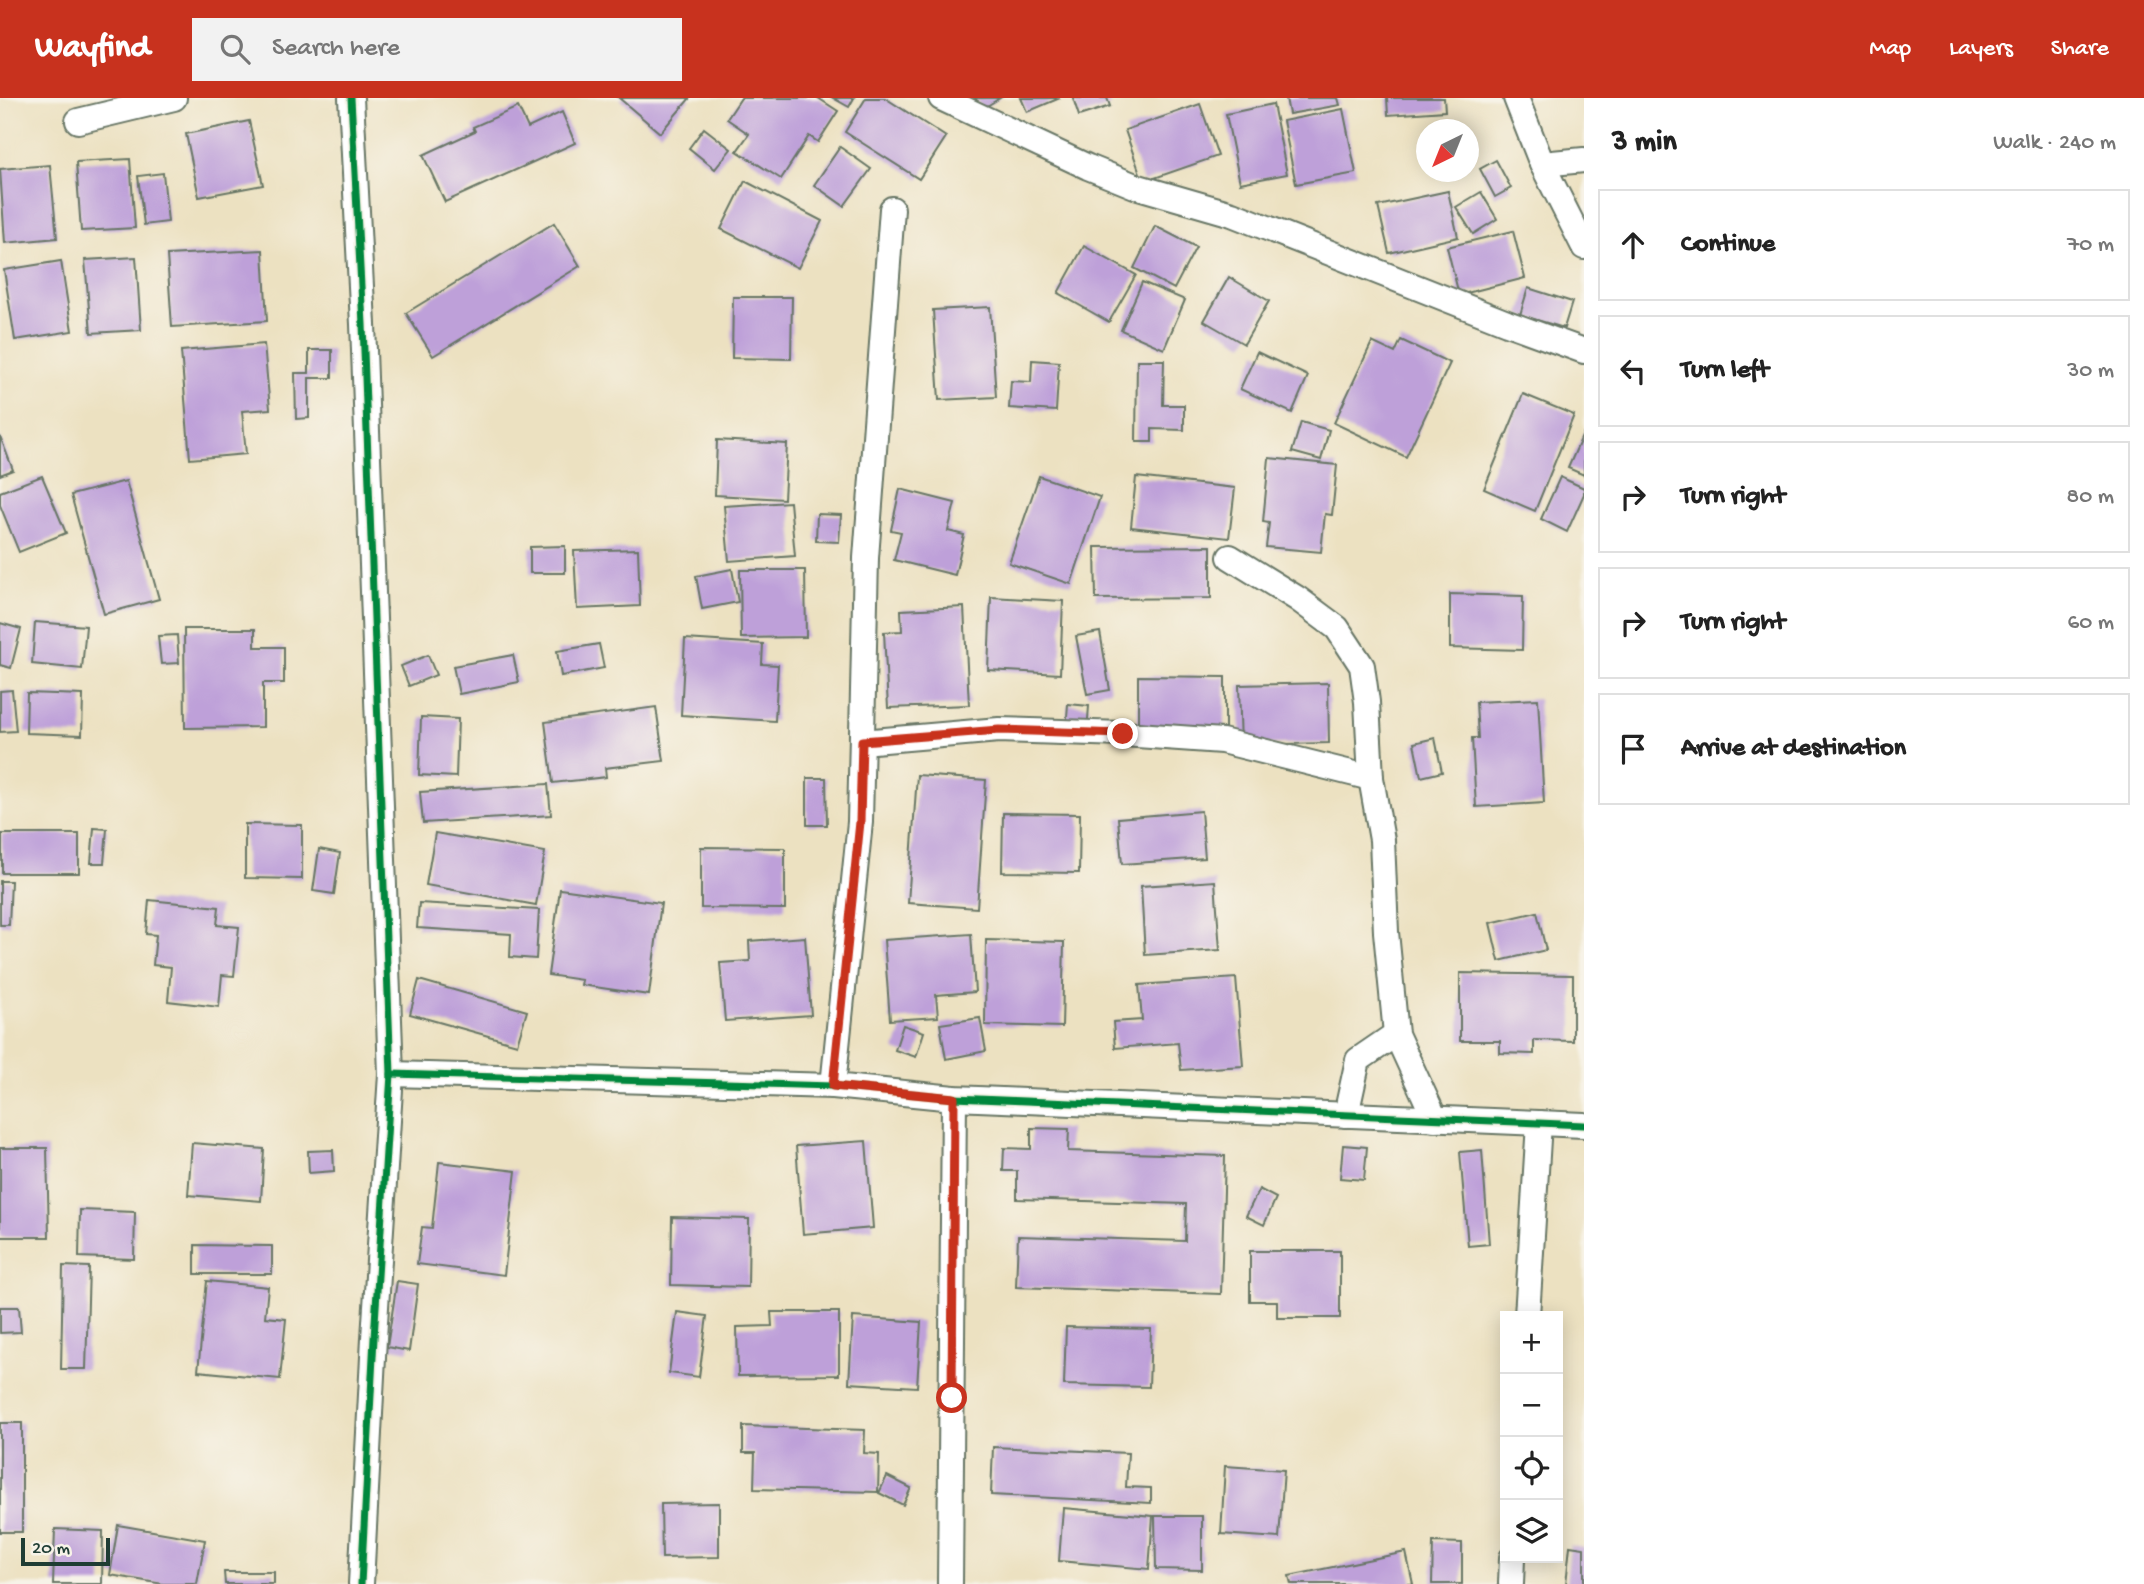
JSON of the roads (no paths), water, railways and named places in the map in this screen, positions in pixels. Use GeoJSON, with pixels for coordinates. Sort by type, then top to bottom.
{"type":"FeatureCollection","features":[{"type":"Feature","properties":{"kind":"street"},"geometry":{"type":"LineString","coordinates":[[78,121],[174,98]]}},
{"type":"Feature","properties":{"kind":"street"},"geometry":{"type":"LineString","coordinates":[[351,98],[363,324],[391,1074],[361,1584]]}},
{"type":"Feature","properties":{"kind":"street"},"geometry":{"type":"LineString","coordinates":[[941,98],[1088,167],[1231,214],[1584,351]]}},
{"type":"Feature","properties":{"kind":"street"},"geometry":{"type":"LineString","coordinates":[[1516,98],[1542,164],[1584,247]]}},
{"type":"Feature","properties":{"kind":"street"},"geometry":{"type":"LineString","coordinates":[[1542,164],[1584,160]]}},
{"type":"Feature","properties":{"kind":"street"},"geometry":{"type":"LineString","coordinates":[[833,1086],[860,822],[866,558],[892,209]]}},
{"type":"Feature","properties":{"kind":"street"},"geometry":{"type":"LineString","coordinates":[[1230,557],[1298,599],[1337,628],[1362,666],[1367,702],[1371,778],[1382,840],[1386,932],[1396,1034],[1434,1119]]}},
{"type":"Feature","properties":{"kind":"street"},"geometry":{"type":"LineString","coordinates":[[862,741],[999,730],[1135,734],[1222,741],[1371,778]]}},
{"type":"Feature","properties":{"kind":"street"},"geometry":{"type":"LineString","coordinates":[[1346,1115],[1357,1060],[1396,1034]]}},
{"type":"Feature","properties":{"kind":"street"},"geometry":{"type":"LineString","coordinates":[[391,1074],[833,1086],[954,1098],[1584,1125]]}},
{"type":"Feature","properties":{"kind":"street"},"geometry":{"type":"LineString","coordinates":[[950,1584],[954,1098]]}},
{"type":"Feature","properties":{"kind":"street"},"geometry":{"type":"LineString","coordinates":[[1527,1311],[1539,1123]]}},
{"type":"Feature","properties":{"kind":"street"},"geometry":{"type":"LineString","coordinates":[[1511,1584],[1512,1563]]}}]}
